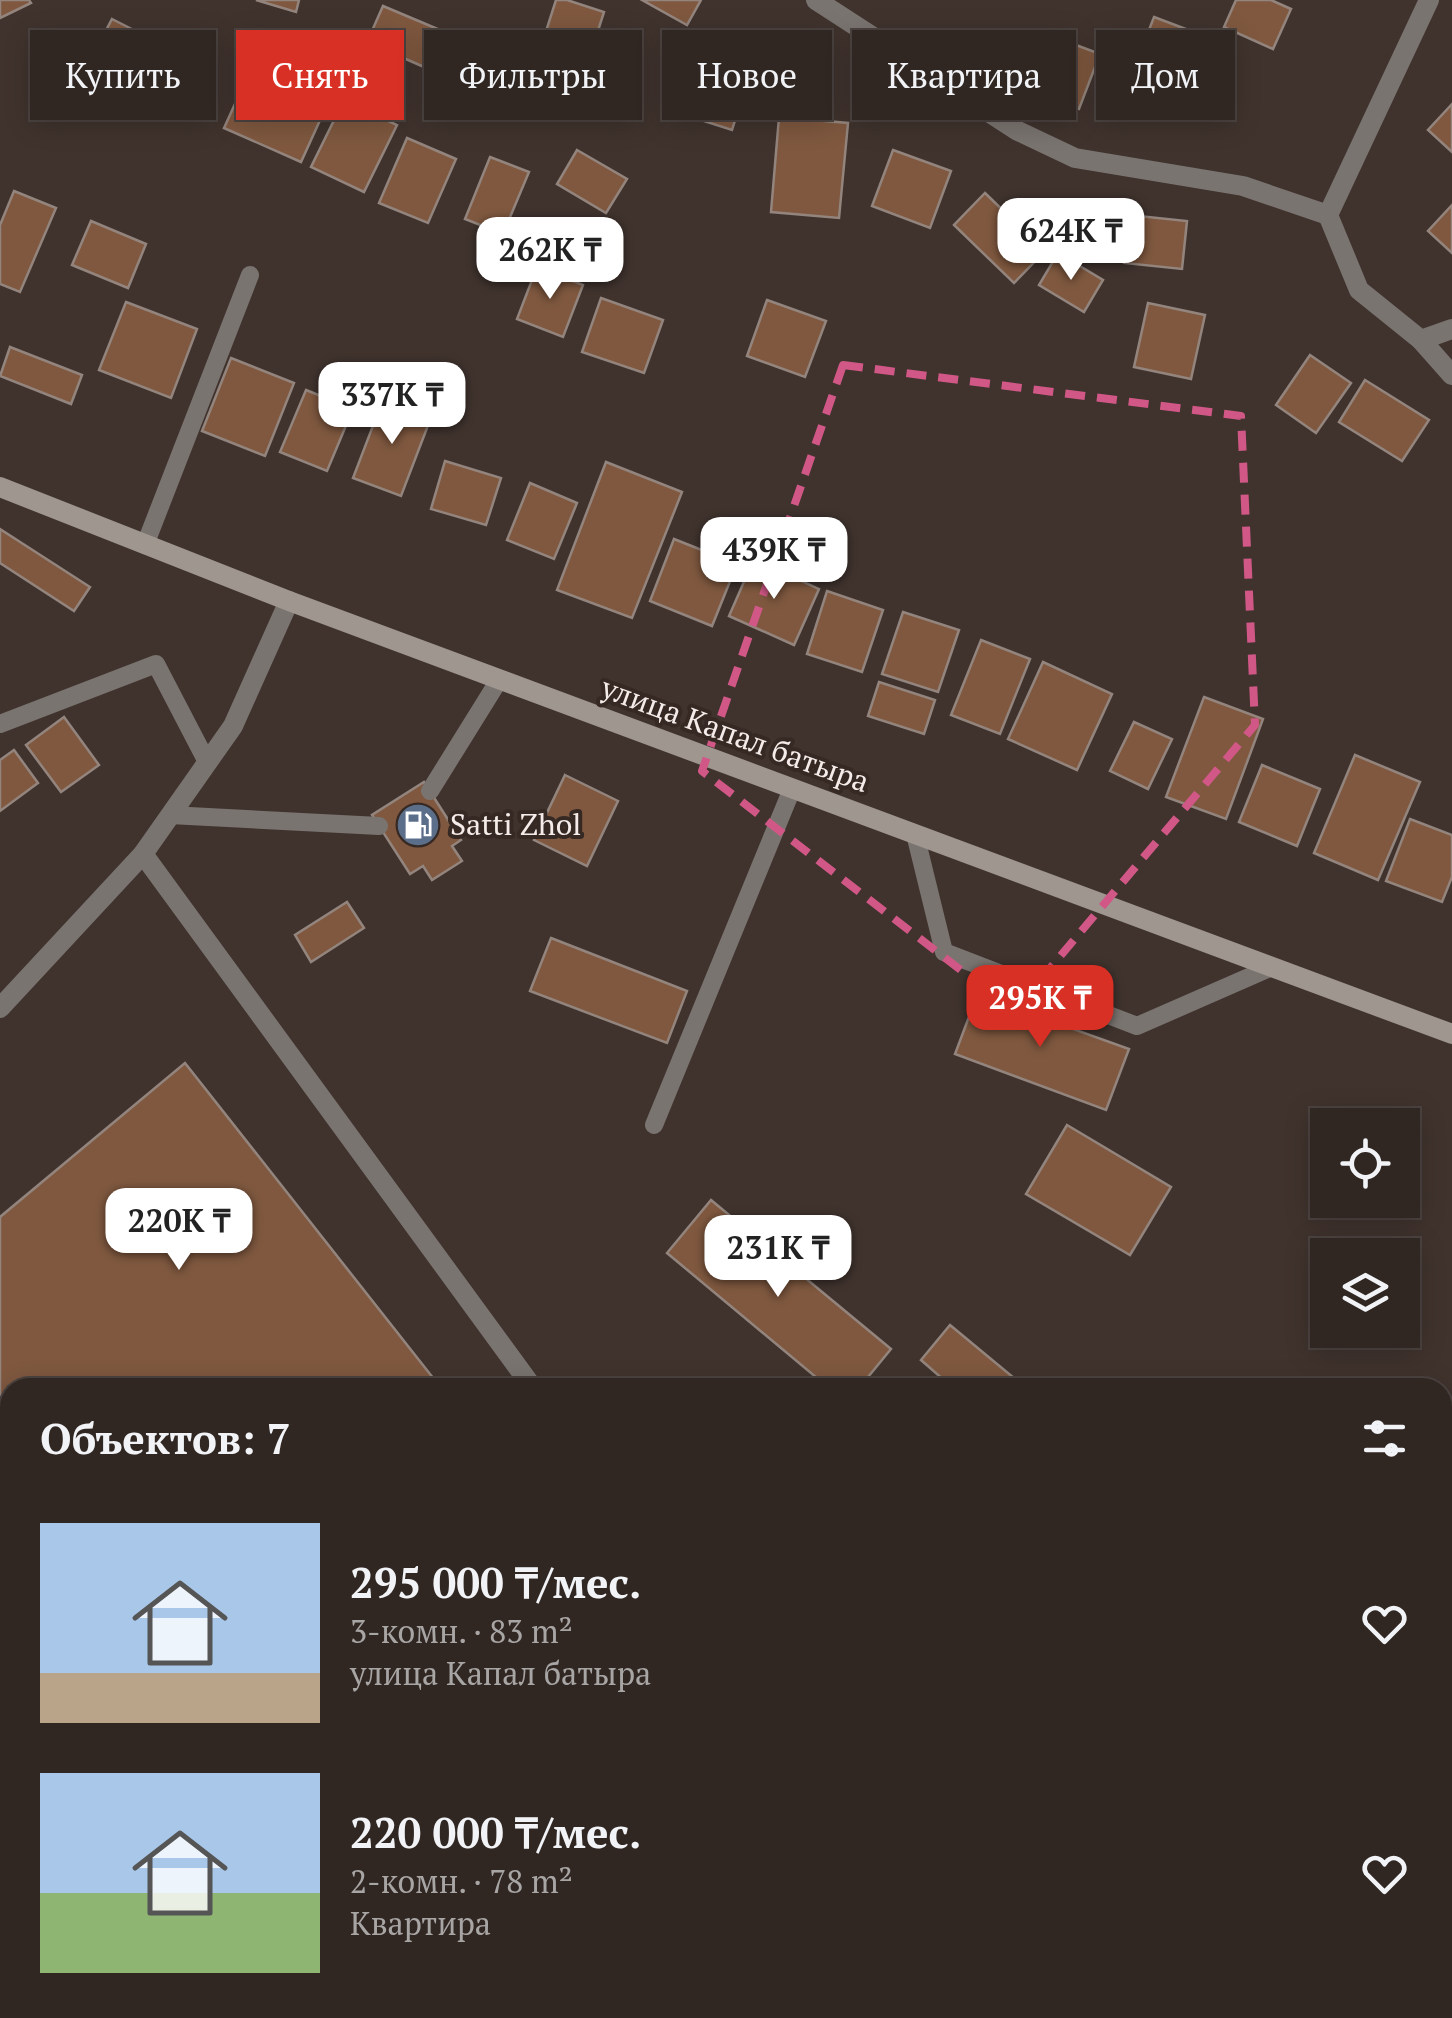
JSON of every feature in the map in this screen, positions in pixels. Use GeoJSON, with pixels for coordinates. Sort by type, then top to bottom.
{"type":"FeatureCollection","features":[{"type":"Feature","properties":{"kind":"main road","name":"улица Капал батыра"},"geometry":{"type":"LineString","coordinates":[[0,487],[290,602],[1452,1034]]}},
{"type":"Feature","properties":{"kind":"street"},"geometry":{"type":"LineString","coordinates":[[816,0],[1018,131],[1075,158],[1243,186],[1328,215]]}},
{"type":"Feature","properties":{"kind":"street"},"geometry":{"type":"LineString","coordinates":[[1428,0],[1328,215],[1359,290],[1421,340],[1452,375]]}},
{"type":"Feature","properties":{"kind":"street"},"geometry":{"type":"LineString","coordinates":[[1421,340],[1452,329]]}},
{"type":"Feature","properties":{"kind":"street"},"geometry":{"type":"LineString","coordinates":[[0,1008],[142,854],[208,762],[233,726],[290,602]]}},
{"type":"Feature","properties":{"kind":"street"},"geometry":{"type":"LineString","coordinates":[[142,854],[527,1378]]}},
{"type":"Feature","properties":{"kind":"lane"},"geometry":{"type":"LineString","coordinates":[[145,544],[250,275]]}},
{"type":"Feature","properties":{"kind":"lane"},"geometry":{"type":"LineString","coordinates":[[0,724],[156,664],[208,762]]}},
{"type":"Feature","properties":{"kind":"lane"},"geometry":{"type":"LineString","coordinates":[[430,791],[498,680]]}},
{"type":"Feature","properties":{"kind":"lane"},"geometry":{"type":"LineString","coordinates":[[654,1125],[792,789]]}},
{"type":"Feature","properties":{"kind":"lane"},"geometry":{"type":"LineString","coordinates":[[170,814],[379,826]]}},
{"type":"Feature","properties":{"kind":"lane"},"geometry":{"type":"LineString","coordinates":[[915,834],[944,952],[1138,1026],[1272,967]]}},
{"type":"Feature","properties":{"kind":"highlighted area"},"geometry":{"type":"Polygon","coordinates":[[[843,365],[1241,416],[1255,725],[1014,1011],[702,771],[843,365]]]}},
{"type":"Feature","properties":{"kind":"building"},"geometry":{"type":"Polygon","coordinates":[[[0,0],[29,0],[31,3],[0,18],[0,0]]]}},
{"type":"Feature","properties":{"kind":"building"},"geometry":{"type":"Polygon","coordinates":[[[256,0],[299,0],[296,12],[256,0]]]}},
{"type":"Feature","properties":{"kind":"building"},"geometry":{"type":"Polygon","coordinates":[[[556,0],[604,12],[598,30],[546,30],[556,0]]]}},
{"type":"Feature","properties":{"kind":"building"},"geometry":{"type":"Polygon","coordinates":[[[642,0],[701,0],[687,25],[642,0]]]}},
{"type":"Feature","properties":{"kind":"building"},"geometry":{"type":"Polygon","coordinates":[[[1236,0],[1271,0],[1291,9],[1273,49],[1224,27],[1236,0]]]}},
{"type":"Feature","properties":{"kind":"building"},"geometry":{"type":"Polygon","coordinates":[[[383,6],[440,30],[424,30],[424,67],[404,58],[404,30],[372,30],[383,6]]]}},
{"type":"Feature","properties":{"kind":"building"},"geometry":{"type":"Polygon","coordinates":[[[1154,17],[1188,30],[1149,30],[1154,17]]]}},
{"type":"Feature","properties":{"kind":"building"},"geometry":{"type":"Polygon","coordinates":[[[112,19],[134,30],[106,30],[112,19]]]}},
{"type":"Feature","properties":{"kind":"building"},"geometry":{"type":"Polygon","coordinates":[[[1076,45],[1096,52],[1096,64],[1079,109],[1076,45]]]}},
{"type":"Feature","properties":{"kind":"building"},"geometry":{"type":"Polygon","coordinates":[[[236,102],[236,120],[320,120],[301,162],[224,128],[236,102]]]}},
{"type":"Feature","properties":{"kind":"building"},"geometry":{"type":"Polygon","coordinates":[[[1452,104],[1452,152],[1428,130],[1452,104]]]}},
{"type":"Feature","properties":{"kind":"building"},"geometry":{"type":"Polygon","coordinates":[[[334,120],[386,120],[397,125],[364,192],[311,167],[334,120]]]}},
{"type":"Feature","properties":{"kind":"building"},"geometry":{"type":"Polygon","coordinates":[[[701,120],[735,120],[732,130],[701,120]]]}},
{"type":"Feature","properties":{"kind":"building"},"geometry":{"type":"Polygon","coordinates":[[[779,120],[848,123],[839,218],[771,212],[779,120]]]}},
{"type":"Feature","properties":{"kind":"building"},"geometry":{"type":"Polygon","coordinates":[[[407,138],[456,159],[428,223],[379,203],[407,138]]]}},
{"type":"Feature","properties":{"kind":"building"},"geometry":{"type":"Polygon","coordinates":[[[577,150],[627,179],[606,213],[557,184],[577,150]]]}},
{"type":"Feature","properties":{"kind":"building"},"geometry":{"type":"Polygon","coordinates":[[[893,150],[951,171],[930,228],[872,206],[893,150]]]}},
{"type":"Feature","properties":{"kind":"building"},"geometry":{"type":"Polygon","coordinates":[[[490,157],[529,172],[503,234],[465,219],[490,157]]]}},
{"type":"Feature","properties":{"kind":"building"},"geometry":{"type":"Polygon","coordinates":[[[14,191],[56,208],[20,292],[0,284],[0,225],[14,191]]]}},
{"type":"Feature","properties":{"kind":"building"},"geometry":{"type":"Polygon","coordinates":[[[985,193],[1045,251],[1014,283],[954,225],[985,193]]]}},
{"type":"Feature","properties":{"kind":"building"},"geometry":{"type":"Polygon","coordinates":[[[1452,205],[1452,253],[1428,231],[1452,205]]]}},
{"type":"Feature","properties":{"kind":"building"},"geometry":{"type":"Polygon","coordinates":[[[1129,215],[1187,221],[1182,269],[1124,263],[1129,215]]]}},
{"type":"Feature","properties":{"kind":"building"},"geometry":{"type":"Polygon","coordinates":[[[91,221],[146,244],[128,288],[72,265],[91,221]]]}},
{"type":"Feature","properties":{"kind":"building"},"geometry":{"type":"Polygon","coordinates":[[[1058,253],[1103,280],[1084,312],[1039,285],[1058,253]]]}},
{"type":"Feature","properties":{"kind":"building"},"geometry":{"type":"Polygon","coordinates":[[[537,267],[583,285],[563,337],[517,319],[537,267]]]}},
{"type":"Feature","properties":{"kind":"building"},"geometry":{"type":"Polygon","coordinates":[[[601,298],[663,320],[644,373],[582,352],[601,298]]]}},
{"type":"Feature","properties":{"kind":"building"},"geometry":{"type":"Polygon","coordinates":[[[767,300],[826,321],[805,377],[747,356],[767,300]]]}},
{"type":"Feature","properties":{"kind":"building"},"geometry":{"type":"Polygon","coordinates":[[[126,302],[197,329],[171,398],[99,370],[126,302]]]}},
{"type":"Feature","properties":{"kind":"building"},"geometry":{"type":"Polygon","coordinates":[[[1148,303],[1205,315],[1191,379],[1134,367],[1148,303]]]}},
{"type":"Feature","properties":{"kind":"building"},"geometry":{"type":"Polygon","coordinates":[[[10,347],[82,375],[71,404],[0,376],[10,347]]]}},
{"type":"Feature","properties":{"kind":"building"},"geometry":{"type":"Polygon","coordinates":[[[1310,355],[1351,383],[1316,433],[1276,405],[1310,355]]]}},
{"type":"Feature","properties":{"kind":"building"},"geometry":{"type":"Polygon","coordinates":[[[231,358],[294,383],[265,456],[202,431],[231,358]]]}},
{"type":"Feature","properties":{"kind":"building"},"geometry":{"type":"Polygon","coordinates":[[[1365,380],[1429,420],[1402,461],[1339,422],[1365,380]]]}},
{"type":"Feature","properties":{"kind":"building"},"geometry":{"type":"Polygon","coordinates":[[[306,390],[353,409],[327,471],[280,452],[306,390]]]}},
{"type":"Feature","properties":{"kind":"building"},"geometry":{"type":"Polygon","coordinates":[[[384,397],[432,415],[401,496],[353,478],[384,397]]]}},
{"type":"Feature","properties":{"kind":"building"},"geometry":{"type":"Polygon","coordinates":[[[445,461],[501,478],[486,525],[431,509],[445,461]]]}},
{"type":"Feature","properties":{"kind":"building"},"geometry":{"type":"Polygon","coordinates":[[[606,462],[682,492],[632,618],[557,590],[606,462]]]}},
{"type":"Feature","properties":{"kind":"building"},"geometry":{"type":"Polygon","coordinates":[[[530,483],[577,503],[554,559],[507,540],[530,483]]]}},
{"type":"Feature","properties":{"kind":"building"},"geometry":{"type":"Polygon","coordinates":[[[0,529],[90,587],[74,611],[0,563],[0,529]]]}},
{"type":"Feature","properties":{"kind":"building"},"geometry":{"type":"Polygon","coordinates":[[[674,539],[737,564],[712,626],[650,601],[674,539]]]}},
{"type":"Feature","properties":{"kind":"building"},"geometry":{"type":"Polygon","coordinates":[[[754,559],[819,589],[794,645],[729,616],[754,559]]]}},
{"type":"Feature","properties":{"kind":"building"},"geometry":{"type":"Polygon","coordinates":[[[827,591],[883,610],[862,672],[807,654],[827,591]]]}},
{"type":"Feature","properties":{"kind":"building"},"geometry":{"type":"Polygon","coordinates":[[[903,612],[959,630],[938,692],[882,674],[903,612]]]}},
{"type":"Feature","properties":{"kind":"building"},"geometry":{"type":"Polygon","coordinates":[[[981,640],[1030,659],[1000,734],[951,715],[981,640]]]}},
{"type":"Feature","properties":{"kind":"building"},"geometry":{"type":"Polygon","coordinates":[[[1043,662],[1112,694],[1077,770],[1008,739],[1043,662]]]}},
{"type":"Feature","properties":{"kind":"building"},"geometry":{"type":"Polygon","coordinates":[[[879,682],[935,700],[924,734],[868,716],[879,682]]]}},
{"type":"Feature","properties":{"kind":"building"},"geometry":{"type":"Polygon","coordinates":[[[1204,697],[1263,719],[1226,819],[1166,797],[1204,697]]]}},
{"type":"Feature","properties":{"kind":"building"},"geometry":{"type":"Polygon","coordinates":[[[64,717],[99,765],[61,792],[26,745],[64,717]]]}},
{"type":"Feature","properties":{"kind":"building"},"geometry":{"type":"Polygon","coordinates":[[[1134,722],[1172,739],[1148,789],[1110,771],[1134,722]]]}},
{"type":"Feature","properties":{"kind":"building"},"geometry":{"type":"Polygon","coordinates":[[[14,750],[38,783],[0,811],[0,760],[14,750]]]}},
{"type":"Feature","properties":{"kind":"building"},"geometry":{"type":"Polygon","coordinates":[[[1355,755],[1420,782],[1378,880],[1314,853],[1355,755]]]}},
{"type":"Feature","properties":{"kind":"building"},"geometry":{"type":"Polygon","coordinates":[[[1262,765],[1320,789],[1297,846],[1239,822],[1262,765]]]}},
{"type":"Feature","properties":{"kind":"building"},"geometry":{"type":"Polygon","coordinates":[[[565,775],[618,801],[587,866],[534,840],[565,775]]]}},
{"type":"Feature","properties":{"kind":"building"},"geometry":{"type":"Polygon","coordinates":[[[424,782],[461,840],[452,846],[462,861],[432,880],[423,866],[410,874],[372,815],[424,782]]]}},
{"type":"Feature","properties":{"kind":"building"},"geometry":{"type":"Polygon","coordinates":[[[1410,819],[1452,835],[1452,877],[1442,902],[1386,881],[1410,819]]]}},
{"type":"Feature","properties":{"kind":"building"},"geometry":{"type":"Polygon","coordinates":[[[347,902],[364,928],[311,962],[295,935],[347,902]]]}},
{"type":"Feature","properties":{"kind":"building"},"geometry":{"type":"Polygon","coordinates":[[[551,938],[687,991],[667,1043],[530,991],[551,938]]]}},
{"type":"Feature","properties":{"kind":"building"},"geometry":{"type":"Polygon","coordinates":[[[981,985],[1026,1002],[1023,1011],[1129,1049],[1106,1110],[955,1054],[981,985]]]}},
{"type":"Feature","properties":{"kind":"building"},"geometry":{"type":"Polygon","coordinates":[[[185,1063],[433,1378],[0,1378],[0,1217],[185,1063]]]}},
{"type":"Feature","properties":{"kind":"building"},"geometry":{"type":"Polygon","coordinates":[[[1067,1125],[1171,1187],[1130,1255],[1026,1194],[1067,1125]]]}},
{"type":"Feature","properties":{"kind":"building"},"geometry":{"type":"Polygon","coordinates":[[[711,1200],[891,1349],[867,1378],[817,1378],[667,1253],[711,1200]]]}},
{"type":"Feature","properties":{"kind":"building"},"geometry":{"type":"Polygon","coordinates":[[[950,1325],[1014,1378],[942,1378],[921,1360],[950,1325]]]}},
{"type":"Feature","properties":{"kind":"place","name":"Satti Zhol"},"geometry":{"type":"Point","coordinates":[418,825]}}]}
